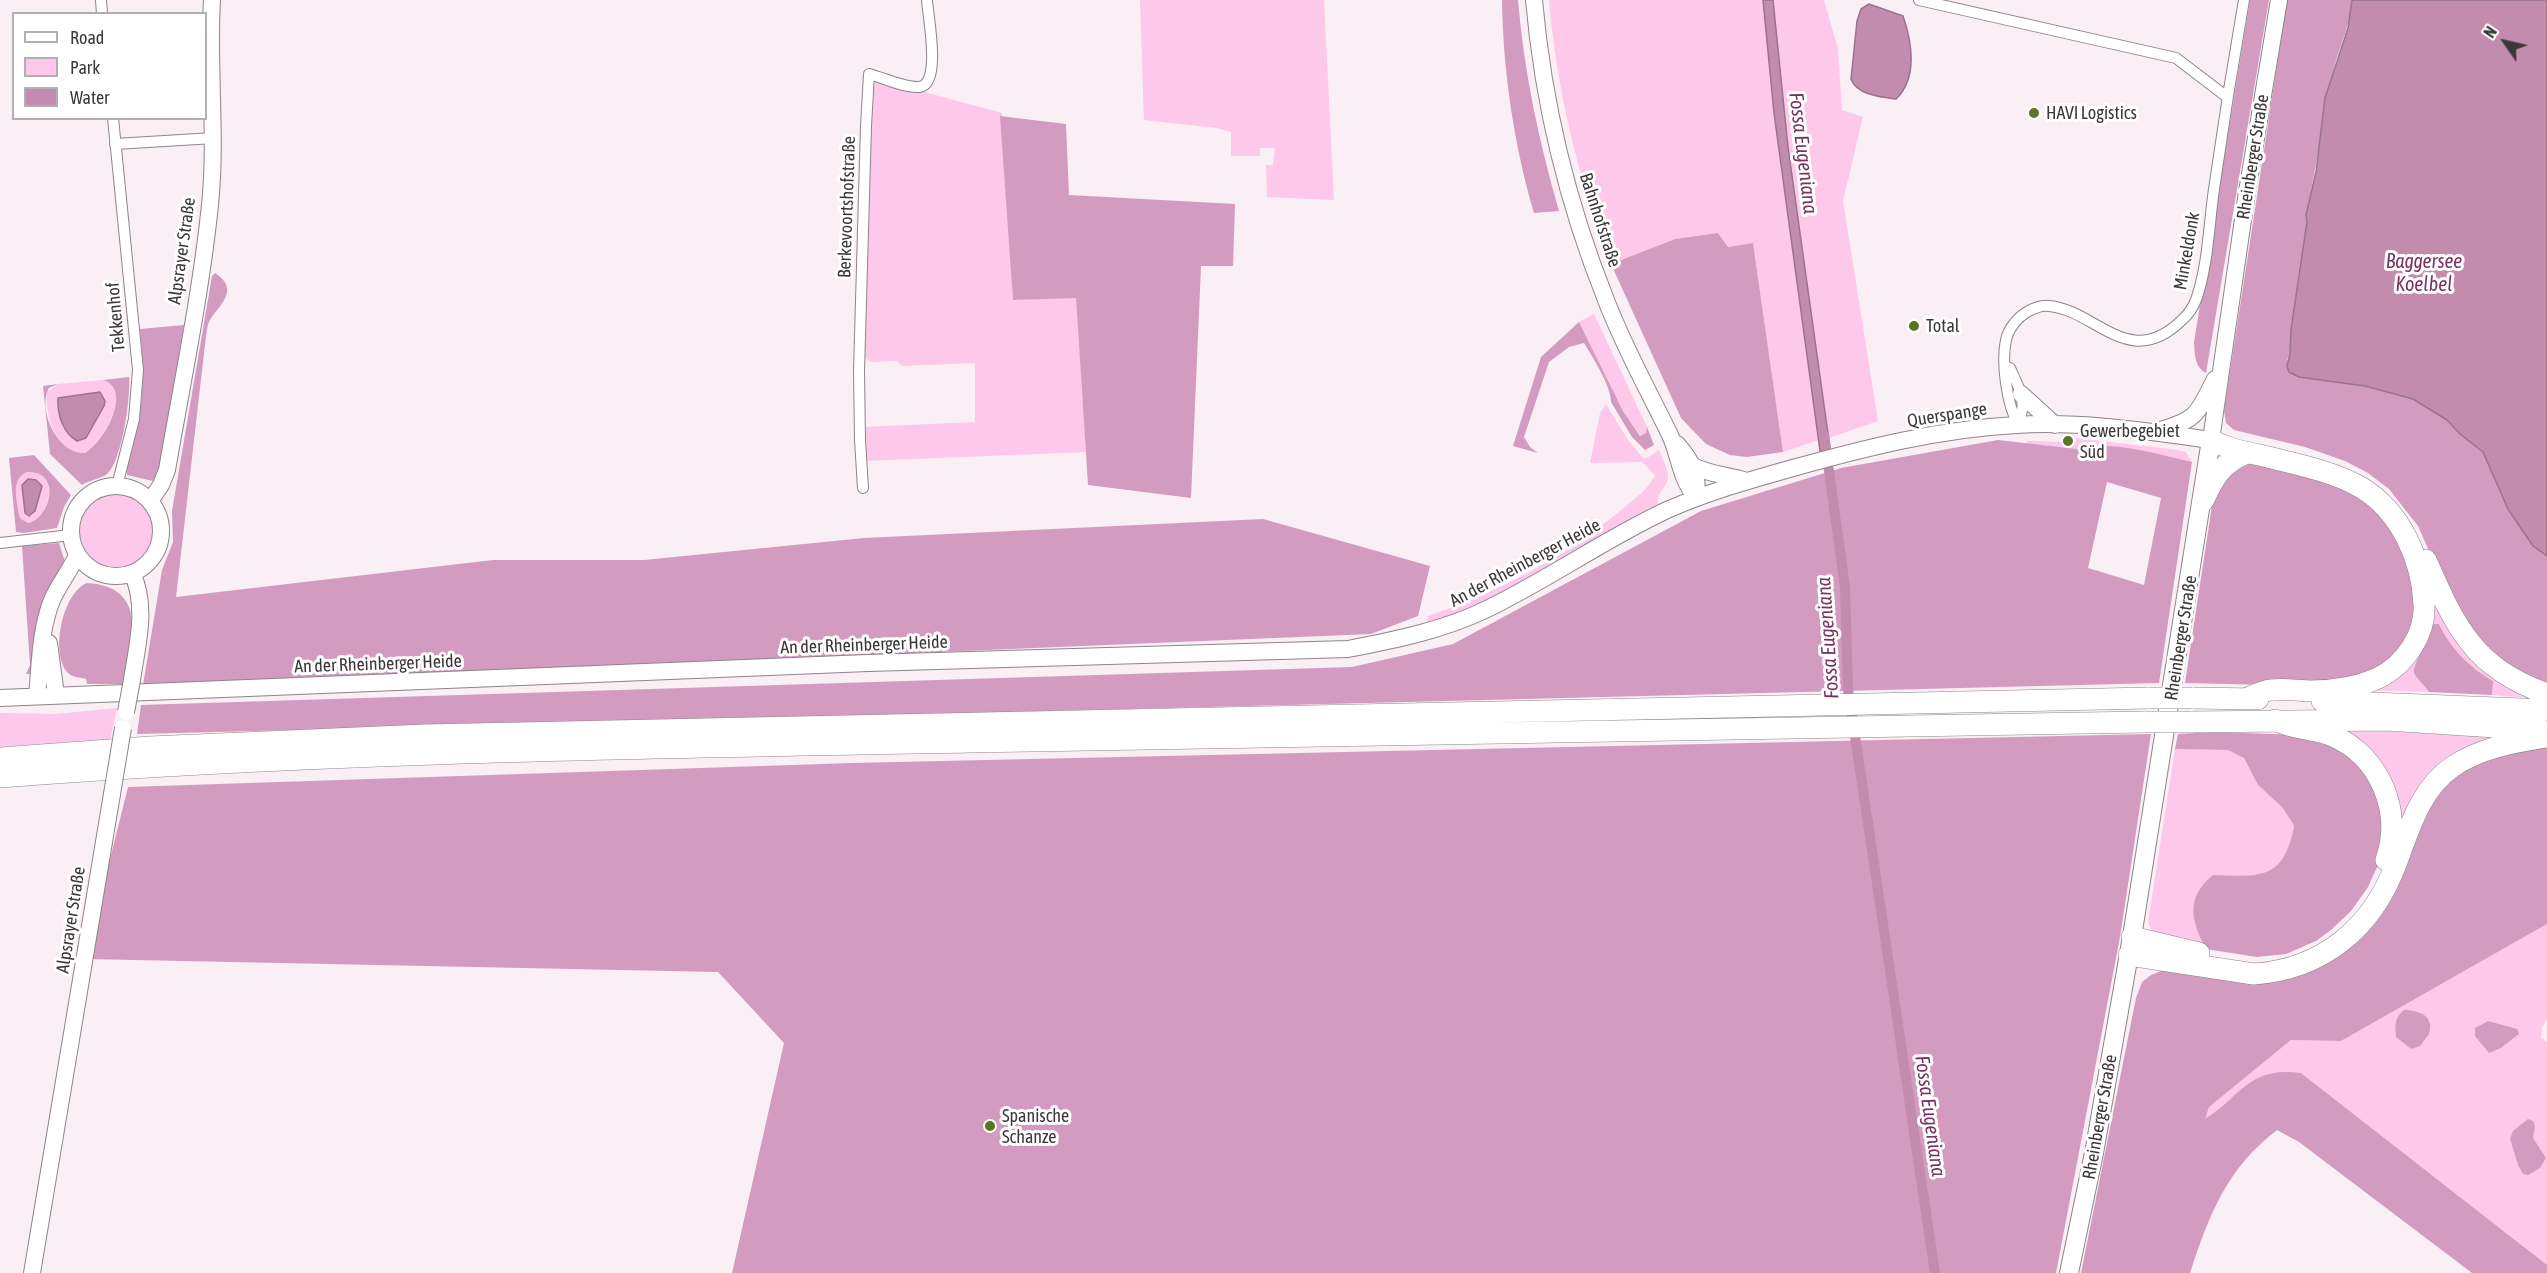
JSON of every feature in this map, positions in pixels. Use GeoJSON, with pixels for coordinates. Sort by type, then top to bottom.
{"type":"FeatureCollection","features":[{"type":"Feature","properties":{"kind":"highway"},"geometry":{"type":"LineString","coordinates":[[2211,440],[2228,437],[2261,442],[2346,466],[2367,479],[2396,505],[2416,534],[2446,604],[2473,648],[2506,676],[2547,694]]}},
{"type":"Feature","properties":{"kind":"highway"},"geometry":{"type":"LineString","coordinates":[[2211,440],[2227,448],[2273,458],[2341,478],[2362,488],[2377,500],[2403,532],[2414,555],[2423,589],[2424,609],[2420,630],[2403,660],[2381,676],[2355,686],[2324,690],[2270,690],[2245,699]]}},
{"type":"Feature","properties":{"kind":"highway"},"geometry":{"type":"LineString","coordinates":[[2203,501],[2216,474],[2224,465],[2247,453]]}},
{"type":"Feature","properties":{"kind":"highway"},"geometry":{"type":"LineString","coordinates":[[0,759],[150,747],[425,735],[1774,705],[2192,698],[2396,702],[2547,710]]}},
{"type":"Feature","properties":{"kind":"highway"},"geometry":{"type":"LineString","coordinates":[[2131,946],[2264,964],[2307,953],[2328,940],[2346,926],[2371,894],[2389,852],[2392,830],[2383,785],[2373,767],[2350,744],[2331,735],[2309,729],[2288,728],[2275,720]]}},
{"type":"Feature","properties":{"kind":"highway"},"geometry":{"type":"LineString","coordinates":[[0,777],[250,761],[443,753],[1779,726],[2387,720],[2547,730]]}},
{"type":"Feature","properties":{"kind":"highway"},"geometry":{"type":"LineString","coordinates":[[2131,946],[2254,974],[2306,964],[2338,945],[2372,910],[2384,893],[2420,806],[2444,774],[2474,754],[2502,744],[2547,737]]}},
{"type":"Feature","properties":{"kind":"main road","name":"Rheinberger Straße"},"geometry":{"type":"LineString","coordinates":[[2069,1273],[2094,1153],[2131,946],[2211,440]]}},
{"type":"Feature","properties":{"kind":"street","name":"Alpsrayer Straße"},"geometry":{"type":"LineString","coordinates":[[150,501],[161,485],[166,470],[208,215],[214,138],[210,42],[212,0]]}},
{"type":"Feature","properties":{"kind":"street","name":"Berkevoortshofstraße"},"geometry":{"type":"LineString","coordinates":[[863,488],[859,371],[869,74],[917,88],[926,86],[933,74],[927,0]]}},
{"type":"Feature","properties":{"kind":"street","name":"Bahnhofstraße"},"geometry":{"type":"LineString","coordinates":[[1534,0],[1547,97],[1575,210],[1601,288],[1625,345],[1671,438],[1683,477],[1696,497]]}},
{"type":"Feature","properties":{"kind":"street"},"geometry":{"type":"LineString","coordinates":[[1919,0],[2176,58],[2227,97]]}},
{"type":"Feature","properties":{"kind":"street","name":"Minkeldonk"},"geometry":{"type":"LineString","coordinates":[[2018,424],[2011,411],[2005,357],[2009,331],[2023,314],[2038,307],[2057,307],[2106,332],[2133,339],[2155,337],[2167,332],[2187,315],[2197,297],[2244,0]]}},
{"type":"Feature","properties":{"kind":"street","name":"Rheinberger Straße"},"geometry":{"type":"LineString","coordinates":[[2211,440],[2279,0]]}},
{"type":"Feature","properties":{"kind":"street","name":"Tekkenhof"},"geometry":{"type":"LineString","coordinates":[[112,120],[138,370],[134,419],[117,486]]}},
{"type":"Feature","properties":{"kind":"street"},"geometry":{"type":"LineString","coordinates":[[116,144],[214,138]]}},
{"type":"Feature","properties":{"kind":"street"},"geometry":{"type":"LineString","coordinates":[[2005,357],[2021,394],[2024,409],[2018,424]]}},
{"type":"Feature","properties":{"kind":"street"},"geometry":{"type":"LineString","coordinates":[[2154,432],[2185,423],[2198,411],[2221,367]]}},
{"type":"Feature","properties":{"kind":"street"},"geometry":{"type":"LineString","coordinates":[[2021,394],[2055,425]]}},
{"type":"Feature","properties":{"kind":"street","name":"Querspange"},"geometry":{"type":"LineString","coordinates":[[1696,497],[1852,452],[1963,429],[2018,424],[2109,426],[2211,440]]}},
{"type":"Feature","properties":{"kind":"street","name":"Bahnhofstraße"},"geometry":{"type":"LineString","coordinates":[[1671,438],[1693,466]]}},
{"type":"Feature","properties":{"kind":"street"},"geometry":{"type":"LineString","coordinates":[[1693,466],[1719,476],[1730,475],[1748,481]]}},
{"type":"Feature","properties":{"kind":"street"},"geometry":{"type":"LineString","coordinates":[[1693,466],[1698,482],[1696,497]]}},
{"type":"Feature","properties":{"kind":"street"},"geometry":{"type":"LineString","coordinates":[[117,486],[137,491],[150,501],[160,522],[159,545],[146,565],[132,573],[115,576],[90,568],[77,555],[71,535],[75,513],[84,499],[98,490],[117,486]]}},
{"type":"Feature","properties":{"kind":"street","name":"An der Rheinberger Heide"},"geometry":{"type":"LineString","coordinates":[[0,698],[868,663],[1348,649],[1441,627],[1488,608],[1603,543],[1696,497]]}},
{"type":"Feature","properties":{"kind":"street"},"geometry":{"type":"LineString","coordinates":[[0,543],[71,535]]}},
{"type":"Feature","properties":{"kind":"street"},"geometry":{"type":"LineString","coordinates":[[37,696],[48,611],[77,555]]}},
{"type":"Feature","properties":{"kind":"street"},"geometry":{"type":"LineString","coordinates":[[56,695],[50,649],[51,622],[65,590],[78,576],[90,568]]}},
{"type":"Feature","properties":{"kind":"street","name":"Alpsrayer Straße"},"geometry":{"type":"LineString","coordinates":[[32,1273],[132,680],[140,615],[138,587],[132,573]]}},
{"type":"Feature","properties":{"kind":"green space"},"geometry":{"type":"Polygon","coordinates":[[[1140,0],[1324,0],[1334,200],[1267,197],[1266,165],[1273,165],[1275,148],[1260,148],[1260,156],[1231,156],[1231,132],[1217,128],[1144,120],[1140,0]]]}},
{"type":"Feature","properties":{"kind":"green space"},"geometry":{"type":"Polygon","coordinates":[[[1549,0],[1763,0],[1774,113],[1819,440],[1783,452],[1753,243],[1728,247],[1718,233],[1675,239],[1611,264],[1596,226],[1572,140],[1558,70],[1549,0]]]}},
{"type":"Feature","properties":{"kind":"green space"},"geometry":{"type":"Polygon","coordinates":[[[1773,0],[1824,0],[1838,49],[1842,110],[1863,117],[1843,201],[1878,421],[1829,438],[1788,147],[1773,0]]]}},
{"type":"Feature","properties":{"kind":"green space"},"geometry":{"type":"Polygon","coordinates":[[[877,81],[1002,113],[1013,300],[1076,297],[1086,452],[864,461],[863,427],[975,422],[975,363],[902,366],[897,361],[872,362],[864,358],[872,86],[877,81]]]}},
{"type":"Feature","properties":{"kind":"green space"},"geometry":{"type":"Polygon","coordinates":[[[1594,314],[1647,427],[1646,433],[1641,436],[1623,411],[1579,322],[1594,314]]]}},
{"type":"Feature","properties":{"kind":"green space"},"geometry":{"type":"Polygon","coordinates":[[[103,380],[112,385],[116,393],[116,403],[108,425],[90,450],[79,454],[70,451],[62,445],[51,424],[47,392],[58,384],[103,380]]]}},
{"type":"Feature","properties":{"kind":"green space"},"geometry":{"type":"Polygon","coordinates":[[[1606,404],[1628,440],[1643,458],[1659,450],[1668,478],[1658,496],[1658,504],[1524,582],[1483,602],[1427,624],[1428,616],[1507,583],[1582,540],[1650,484],[1655,475],[1642,462],[1590,463],[1600,413],[1606,404]]]}},
{"type":"Feature","properties":{"kind":"green space"},"geometry":{"type":"Polygon","coordinates":[[[2076,438],[2178,450],[2186,452],[2192,462],[2122,447],[2095,447],[2086,450],[2027,444],[2027,441],[2076,442],[2076,438]]]}},
{"type":"Feature","properties":{"kind":"green space"},"geometry":{"type":"Polygon","coordinates":[[[27,472],[38,474],[45,479],[49,487],[49,496],[42,513],[28,523],[19,515],[16,496],[18,480],[27,472]]]}},
{"type":"Feature","properties":{"kind":"green space"},"geometry":{"type":"Polygon","coordinates":[[[109,493],[123,493],[137,499],[147,509],[153,523],[153,537],[147,551],[137,561],[123,567],[109,567],[95,561],[85,551],[79,537],[79,523],[85,509],[95,499],[109,493]]]}},
{"type":"Feature","properties":{"kind":"green space"},"geometry":{"type":"Polygon","coordinates":[[[2427,594],[2543,699],[2492,695],[2493,681],[2462,657],[2449,642],[2439,624],[2433,624],[2414,669],[2415,675],[2429,692],[2362,690],[2427,594]]]}},
{"type":"Feature","properties":{"kind":"green space"},"geometry":{"type":"Polygon","coordinates":[[[117,708],[110,740],[0,747],[0,713],[56,714],[117,708]]]}},
{"type":"Feature","properties":{"kind":"green space"},"geometry":{"type":"Polygon","coordinates":[[[2331,729],[2502,736],[2397,845],[2331,729]]]}},
{"type":"Feature","properties":{"kind":"green space"},"geometry":{"type":"Polygon","coordinates":[[[2175,749],[2228,750],[2244,758],[2258,785],[2283,808],[2294,826],[2286,853],[2273,869],[2254,876],[2227,876],[2206,949],[2153,933],[2148,922],[2175,749]]]}},
{"type":"Feature","properties":{"kind":"green space"},"geometry":{"type":"Polygon","coordinates":[[[2547,924],[2547,1019],[2542,1027],[2541,1037],[2547,1042],[2547,1265],[2301,1073],[2204,1120],[2209,1107],[2291,1040],[2341,1041],[2547,924]],[[2404,1010],[2395,1023],[2396,1037],[2411,1049],[2429,1034],[2421,1012],[2404,1010]],[[2488,1021],[2475,1028],[2485,1049],[2501,1048],[2519,1034],[2488,1021]],[[2533,1138],[2510,1139],[2518,1165],[2535,1144],[2533,1138]]]}},
{"type":"Feature","properties":{"kind":"shaded area"},"geometry":{"type":"Polygon","coordinates":[[[1502,0],[1518,0],[1533,107],[1559,211],[1534,213],[1511,108],[1502,0]]]}},
{"type":"Feature","properties":{"kind":"shaded area"},"geometry":{"type":"Polygon","coordinates":[[[2250,0],[2269,0],[2206,373],[2197,363],[2194,342],[2250,0]]]}},
{"type":"Feature","properties":{"kind":"shaded area"},"geometry":{"type":"Polygon","coordinates":[[[2287,0],[2352,0],[2350,17],[2330,86],[2306,215],[2290,354],[2287,360],[2413,399],[2447,420],[2460,434],[2483,452],[2508,509],[2533,545],[2547,556],[2547,687],[2497,662],[2448,594],[2418,526],[2389,489],[2368,473],[2345,461],[2305,447],[2234,430],[2226,423],[2224,411],[2287,0]]]}},
{"type":"Feature","properties":{"kind":"shaded area"},"geometry":{"type":"Polygon","coordinates":[[[1000,116],[1066,124],[1069,195],[1235,204],[1233,266],[1201,266],[1191,498],[1088,485],[1076,298],[1013,300],[1000,116]]]}},
{"type":"Feature","properties":{"kind":"shaded area"},"geometry":{"type":"Polygon","coordinates":[[[1718,233],[1728,247],[1753,243],[1783,452],[1747,457],[1730,455],[1706,444],[1681,418],[1611,264],[1675,239],[1718,233]]]}},
{"type":"Feature","properties":{"kind":"shaded area"},"geometry":{"type":"Polygon","coordinates":[[[215,273],[227,286],[227,292],[207,327],[176,597],[493,560],[644,560],[864,538],[1263,519],[1430,566],[1418,616],[1371,634],[143,685],[162,570],[173,542],[172,511],[212,276],[215,273]]]}},
{"type":"Feature","properties":{"kind":"shaded area"},"geometry":{"type":"Polygon","coordinates":[[[1579,322],[1623,411],[1640,436],[1646,433],[1647,427],[1654,445],[1645,450],[1632,437],[1611,402],[1605,381],[1584,343],[1569,347],[1549,362],[1524,437],[1530,447],[1538,453],[1513,446],[1541,357],[1579,322]]]}},
{"type":"Feature","properties":{"kind":"shaded area"},"geometry":{"type":"Polygon","coordinates":[[[184,325],[160,468],[153,481],[127,475],[142,397],[140,329],[184,325]]]}},
{"type":"Feature","properties":{"kind":"shaded area"},"geometry":{"type":"Polygon","coordinates":[[[129,377],[127,413],[117,456],[107,474],[82,485],[50,454],[43,386],[58,384],[49,388],[46,407],[52,429],[58,439],[75,452],[85,453],[100,439],[116,405],[116,394],[112,386],[103,380],[129,377]]]}},
{"type":"Feature","properties":{"kind":"shaded area"},"geometry":{"type":"Polygon","coordinates":[[[1998,440],[2086,450],[2095,447],[2122,447],[2192,462],[2159,683],[137,734],[141,705],[1352,667],[1453,644],[1701,511],[1841,468],[1998,440]],[[2107,482],[2088,568],[2144,585],[2161,498],[2107,482]]]}},
{"type":"Feature","properties":{"kind":"shaded area"},"geometry":{"type":"Polygon","coordinates":[[[34,455],[71,495],[57,528],[16,532],[9,458],[34,455]],[[27,472],[22,475],[16,485],[19,515],[28,523],[36,520],[42,513],[49,496],[49,487],[45,479],[38,474],[27,472]]]}},
{"type":"Feature","properties":{"kind":"shaded area"},"geometry":{"type":"Polygon","coordinates":[[[2241,460],[2330,479],[2372,506],[2402,544],[2415,580],[2414,622],[2399,653],[2374,672],[2309,686],[2185,683],[2213,499],[2241,460]]]}},
{"type":"Feature","properties":{"kind":"shaded area"},"geometry":{"type":"Polygon","coordinates":[[[59,543],[65,562],[34,674],[26,674],[30,665],[22,546],[59,543]]]}},
{"type":"Feature","properties":{"kind":"shaded area"},"geometry":{"type":"Polygon","coordinates":[[[87,583],[107,587],[120,594],[128,605],[132,619],[132,634],[125,684],[87,684],[86,679],[70,675],[63,664],[60,639],[65,611],[78,589],[87,583]]]}},
{"type":"Feature","properties":{"kind":"shaded area"},"geometry":{"type":"Polygon","coordinates":[[[2433,624],[2439,624],[2449,642],[2462,657],[2493,681],[2492,695],[2429,692],[2419,680],[2414,669],[2433,624]]]}},
{"type":"Feature","properties":{"kind":"shaded area"},"geometry":{"type":"Polygon","coordinates":[[[2211,732],[2304,735],[2329,741],[2357,758],[2383,810],[2378,865],[2368,887],[2351,911],[2331,930],[2316,941],[2286,954],[2257,957],[2206,949],[2197,928],[2193,910],[2198,892],[2204,884],[2213,875],[2244,876],[2267,872],[2284,857],[2294,826],[2283,808],[2258,785],[2244,758],[2228,750],[2175,749],[2178,734],[2211,732]]]}},
{"type":"Feature","properties":{"kind":"shaded area"},"geometry":{"type":"Polygon","coordinates":[[[2151,734],[2120,937],[2056,1273],[732,1273],[784,1043],[718,972],[85,959],[128,787],[852,763],[2151,734]]]}},
{"type":"Feature","properties":{"kind":"shaded area"},"geometry":{"type":"Polygon","coordinates":[[[2547,743],[2547,924],[2341,1041],[2291,1040],[2209,1107],[2205,1119],[2257,1078],[2283,1072],[2301,1073],[2547,1265],[2547,1273],[2472,1273],[2299,1142],[2277,1130],[2245,1160],[2222,1194],[2190,1273],[2081,1273],[2136,998],[2142,982],[2151,975],[2166,969],[2232,978],[2343,949],[2442,785],[2490,754],[2547,743]]]}},
{"type":"Feature","properties":{"kind":"shaded area"},"geometry":{"type":"Polygon","coordinates":[[[2404,1010],[2424,1015],[2430,1023],[2429,1034],[2420,1046],[2411,1049],[2396,1037],[2396,1022],[2404,1010]]]}},
{"type":"Feature","properties":{"kind":"shaded area"},"geometry":{"type":"Polygon","coordinates":[[[2488,1021],[2517,1029],[2519,1034],[2501,1048],[2489,1053],[2475,1036],[2475,1028],[2488,1021]]]}},
{"type":"Feature","properties":{"kind":"shaded area"},"geometry":{"type":"Polygon","coordinates":[[[2528,1119],[2533,1121],[2535,1126],[2533,1138],[2546,1158],[2540,1168],[2528,1175],[2523,1174],[2518,1165],[2510,1139],[2513,1131],[2528,1119]]]}},
{"type":"Feature","properties":{"kind":"water"},"geometry":{"type":"Polygon","coordinates":[[[1763,0],[1773,0],[1788,147],[1830,448],[1820,451],[1774,113],[1763,0]]]}},
{"type":"Feature","properties":{"kind":"water","name":"Baggersee Koelbel"},"geometry":{"type":"Polygon","coordinates":[[[2352,0],[2547,0],[2547,556],[2533,546],[2508,509],[2483,452],[2460,434],[2447,420],[2413,399],[2365,386],[2299,377],[2289,372],[2287,366],[2307,222],[2306,215],[2316,172],[2325,98],[2348,28],[2352,0]]]}},
{"type":"Feature","properties":{"kind":"water"},"geometry":{"type":"Polygon","coordinates":[[[1869,4],[1903,16],[1906,26],[1911,48],[1910,70],[1908,81],[1896,99],[1864,92],[1858,89],[1851,79],[1857,21],[1861,9],[1869,4]]]}},
{"type":"Feature","properties":{"kind":"water"},"geometry":{"type":"Polygon","coordinates":[[[100,392],[105,401],[104,406],[86,438],[77,441],[68,433],[62,422],[58,398],[100,392]]]}},
{"type":"Feature","properties":{"kind":"water"},"geometry":{"type":"Polygon","coordinates":[[[28,479],[36,480],[42,486],[35,511],[29,516],[25,513],[22,485],[28,479]]]}},
{"type":"Feature","properties":{"kind":"waterway","name":"Fossa Eugeniana"},"geometry":{"type":"LineString","coordinates":[[1824,435],[1845,587],[1848,689],[1935,1273]]}},
{"type":"Feature","properties":{"kind":"place","name":"HAVI Logistics"},"geometry":{"type":"Point","coordinates":[2034,113]}},
{"type":"Feature","properties":{"kind":"place","name":"Total"},"geometry":{"type":"Point","coordinates":[1914,326]}},
{"type":"Feature","properties":{"kind":"place","name":"Gewerbegebiet Süd"},"geometry":{"type":"Point","coordinates":[2068,441]}},
{"type":"Feature","properties":{"kind":"place","name":"Spanische Schanze"},"geometry":{"type":"Point","coordinates":[990,1126]}}]}
